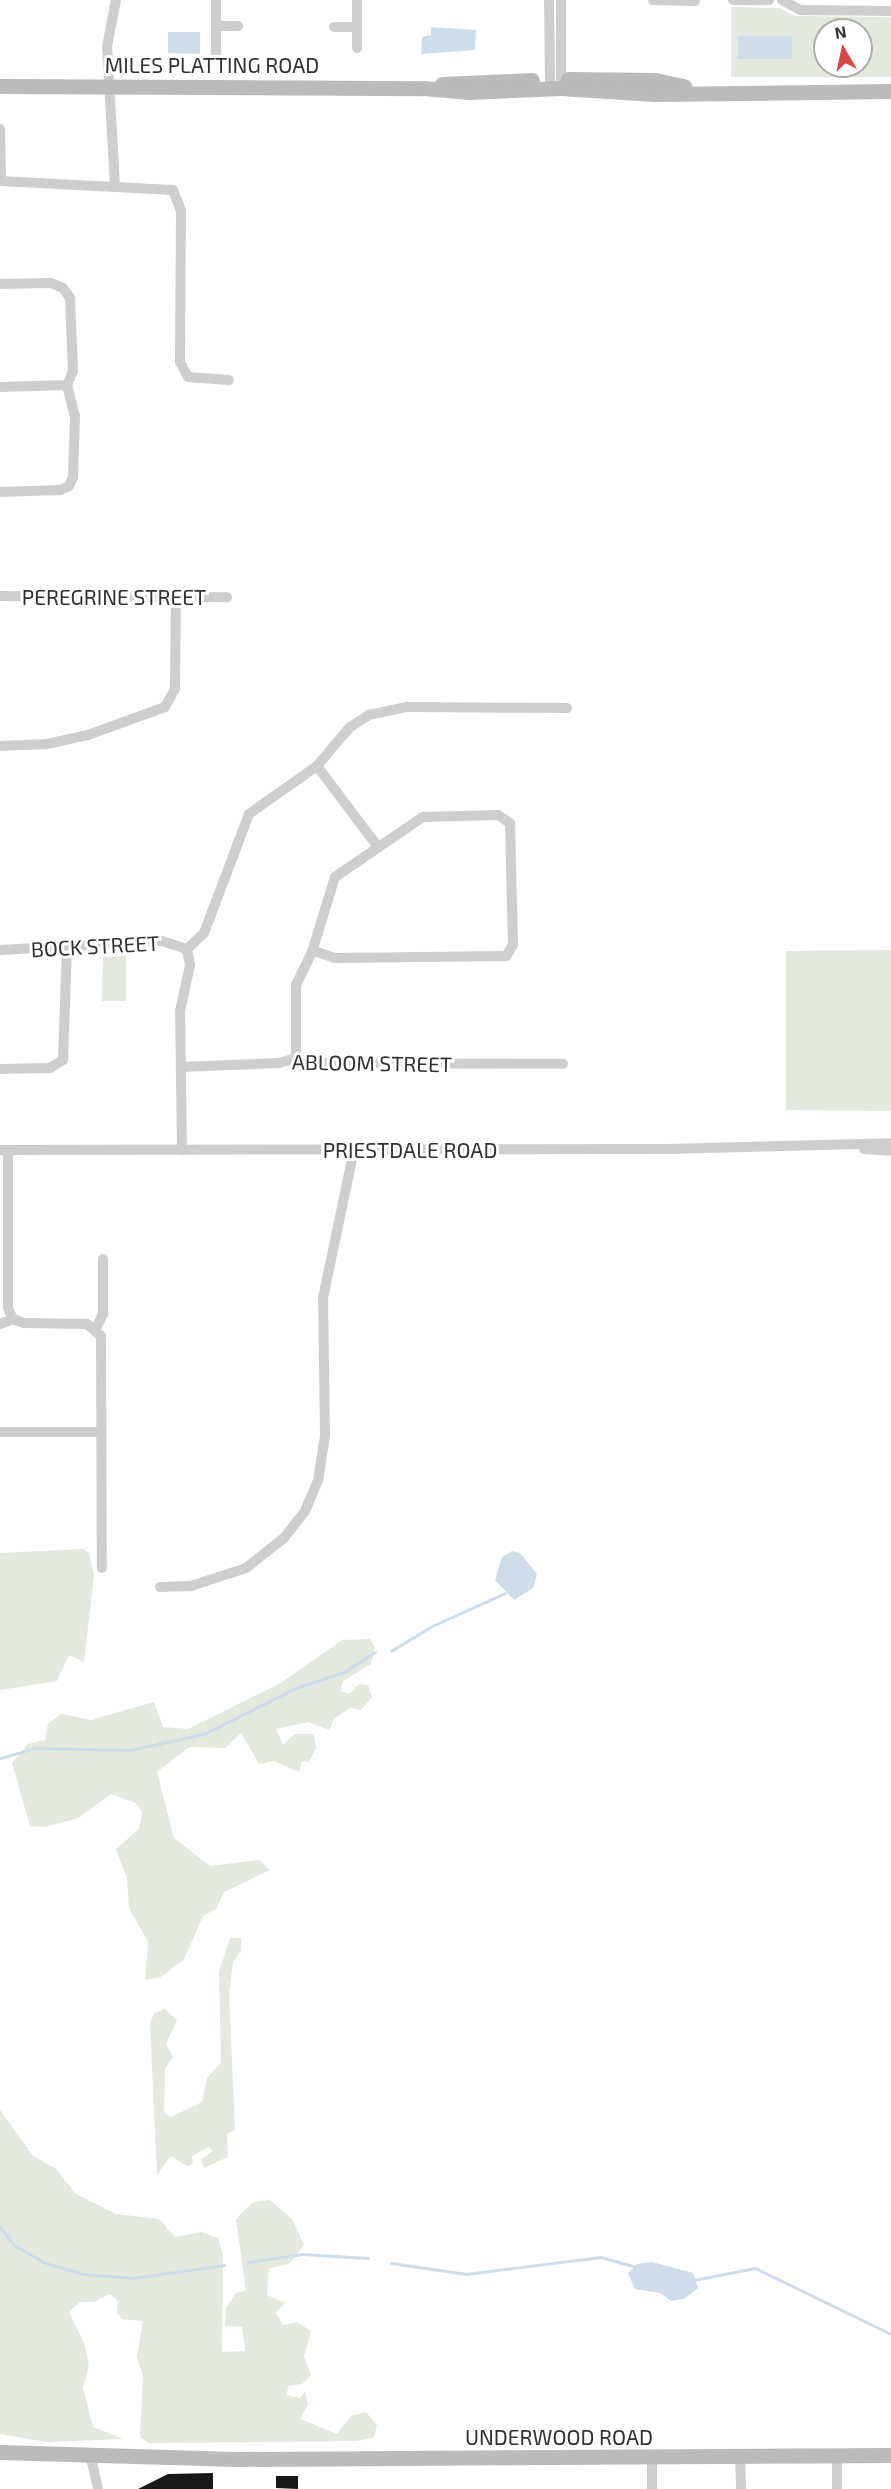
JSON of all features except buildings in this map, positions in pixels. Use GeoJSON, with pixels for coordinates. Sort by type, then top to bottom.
{"type":"FeatureCollection","features":[{"type":"Feature","properties":{"kind":"main road","name":"MILES PLATTING ROAD"},"geometry":{"type":"LineString","coordinates":[[0,86],[423,88],[469,92],[555,84],[655,94],[699,90],[891,91]]}},
{"type":"Feature","properties":{"kind":"main road","name":"UNDERWOOD ROAD"},"geometry":{"type":"LineString","coordinates":[[0,2452],[203,2463],[227,2459],[891,2455]]}},
{"type":"Feature","properties":{"kind":"main road","name":"UNDERWOOD ROAD"},"geometry":{"type":"LineString","coordinates":[[0,2463],[90,2458]]}},
{"type":"Feature","properties":{"kind":"street"},"geometry":{"type":"LineString","coordinates":[[115,185],[116,144],[107,86],[107,47],[116,0]]}},
{"type":"Feature","properties":{"kind":"street"},"geometry":{"type":"LineString","coordinates":[[216,0],[216,57]]}},
{"type":"Feature","properties":{"kind":"street"},"geometry":{"type":"LineString","coordinates":[[357,0],[357,48]]}},
{"type":"Feature","properties":{"kind":"street"},"geometry":{"type":"LineString","coordinates":[[549,0],[555,84]]}},
{"type":"Feature","properties":{"kind":"street"},"geometry":{"type":"LineString","coordinates":[[555,84],[561,0]]}},
{"type":"Feature","properties":{"kind":"street"},"geometry":{"type":"LineString","coordinates":[[653,0],[695,1]]}},
{"type":"Feature","properties":{"kind":"street"},"geometry":{"type":"LineString","coordinates":[[733,0],[769,0]]}},
{"type":"Feature","properties":{"kind":"street"},"geometry":{"type":"LineString","coordinates":[[782,0],[800,10],[891,11]]}},
{"type":"Feature","properties":{"kind":"street"},"geometry":{"type":"LineString","coordinates":[[216,26],[238,26]]}},
{"type":"Feature","properties":{"kind":"street"},"geometry":{"type":"LineString","coordinates":[[334,27],[357,27]]}},
{"type":"Feature","properties":{"kind":"street"},"geometry":{"type":"LineString","coordinates":[[0,129],[0,181],[165,187],[179,200],[180,363],[188,377],[229,380]]}},
{"type":"Feature","properties":{"kind":"street"},"geometry":{"type":"LineString","coordinates":[[0,284],[51,283],[63,288],[70,298],[72,371],[67,385],[75,416],[73,477],[69,486],[60,490],[0,492]]}},
{"type":"Feature","properties":{"kind":"street"},"geometry":{"type":"LineString","coordinates":[[0,387],[67,385]]}},
{"type":"Feature","properties":{"kind":"street","name":"PEREGRINE STREET"},"geometry":{"type":"LineString","coordinates":[[0,596],[227,597]]}},
{"type":"Feature","properties":{"kind":"street"},"geometry":{"type":"LineString","coordinates":[[0,746],[47,744],[78,738],[165,707],[175,689],[176,597]]}},
{"type":"Feature","properties":{"kind":"street"},"geometry":{"type":"LineString","coordinates":[[182,1150],[180,1011],[190,965],[188,949],[204,933],[249,814],[317,766],[350,727],[389,709],[448,704],[567,708]]}},
{"type":"Feature","properties":{"kind":"street"},"geometry":{"type":"LineString","coordinates":[[317,766],[378,847]]}},
{"type":"Feature","properties":{"kind":"street"},"geometry":{"type":"LineString","coordinates":[[296,1058],[296,985],[312,950],[335,877],[378,847],[431,815],[504,818],[513,829],[512,951],[496,959],[478,959],[335,958],[312,950]]}},
{"type":"Feature","properties":{"kind":"street","name":"BOCK STREET"},"geometry":{"type":"LineString","coordinates":[[0,950],[162,941],[188,949]]}},
{"type":"Feature","properties":{"kind":"street"},"geometry":{"type":"LineString","coordinates":[[0,1069],[50,1068],[63,1060],[67,945]]}},
{"type":"Feature","properties":{"kind":"street","name":"ABLOOM STREET"},"geometry":{"type":"LineString","coordinates":[[181,1067],[279,1063],[296,1058],[316,1063],[563,1065]]}},
{"type":"Feature","properties":{"kind":"street","name":"PRIESTDALE ROAD"},"geometry":{"type":"LineString","coordinates":[[4,1150],[354,1150],[891,1143]]}},
{"type":"Feature","properties":{"kind":"street","name":"PRIESTDALE ROAD"},"geometry":{"type":"LineString","coordinates":[[819,1145],[891,1151]]}},
{"type":"Feature","properties":{"kind":"street"},"geometry":{"type":"LineString","coordinates":[[4,1150],[8,1308],[13,1318],[24,1323],[96,1328]]}},
{"type":"Feature","properties":{"kind":"street"},"geometry":{"type":"LineString","coordinates":[[160,1587],[191,1586],[246,1568],[284,1538],[305,1511],[318,1481],[325,1436],[323,1298],[354,1150]]}},
{"type":"Feature","properties":{"kind":"street"},"geometry":{"type":"LineString","coordinates":[[96,1328],[103,1314],[103,1259]]}},
{"type":"Feature","properties":{"kind":"street"},"geometry":{"type":"LineString","coordinates":[[0,1324],[13,1318]]}},
{"type":"Feature","properties":{"kind":"street"},"geometry":{"type":"LineString","coordinates":[[96,1328],[101,1336],[102,1568]]}},
{"type":"Feature","properties":{"kind":"street"},"geometry":{"type":"LineString","coordinates":[[0,1432],[101,1432]]}},
{"type":"Feature","properties":{"kind":"street"},"geometry":{"type":"LineString","coordinates":[[652,2457],[652,2489]]}},
{"type":"Feature","properties":{"kind":"street"},"geometry":{"type":"LineString","coordinates":[[740,2457],[741,2489]]}},
{"type":"Feature","properties":{"kind":"street"},"geometry":{"type":"LineString","coordinates":[[837,2457],[837,2489]]}},
{"type":"Feature","properties":{"kind":"street"},"geometry":{"type":"LineString","coordinates":[[90,2458],[98,2489]]}},
{"type":"Feature","properties":{"kind":"shaded area"},"geometry":{"type":"Polygon","coordinates":[[[731,7],[780,8],[794,16],[891,17],[891,77],[873,77],[873,18],[813,18],[813,77],[731,77],[731,7]]]}},
{"type":"Feature","properties":{"kind":"shaded area"},"geometry":{"type":"Polygon","coordinates":[[[891,950],[891,1111],[786,1110],[786,951],[891,950]]]}},
{"type":"Feature","properties":{"kind":"shaded area"},"geometry":{"type":"Polygon","coordinates":[[[126,956],[126,1001],[102,1001],[103,957],[126,956]]]}},
{"type":"Feature","properties":{"kind":"shaded area"},"geometry":{"type":"Polygon","coordinates":[[[83,1549],[89,1553],[94,1575],[84,1662],[69,1655],[57,1681],[0,1690],[0,1553],[83,1549]]]}},
{"type":"Feature","properties":{"kind":"shaded area"},"geometry":{"type":"Polygon","coordinates":[[[370,1639],[375,1647],[371,1664],[343,1681],[340,1691],[349,1694],[359,1684],[368,1685],[372,1697],[361,1710],[350,1708],[334,1719],[329,1730],[308,1722],[276,1729],[283,1745],[295,1734],[314,1734],[316,1748],[309,1762],[302,1761],[299,1772],[274,1761],[259,1764],[241,1733],[225,1748],[189,1747],[157,1772],[174,1838],[210,1866],[259,1860],[270,1870],[224,1892],[216,1909],[203,1916],[184,1959],[161,1977],[145,1980],[148,1942],[129,1908],[127,1878],[116,1849],[139,1829],[142,1812],[136,1803],[111,1794],[78,1818],[45,1827],[30,1826],[12,1763],[28,1744],[45,1740],[48,1724],[61,1714],[91,1720],[154,1702],[163,1727],[188,1729],[281,1683],[342,1640],[370,1639]]]}},
{"type":"Feature","properties":{"kind":"shaded area"},"geometry":{"type":"Polygon","coordinates":[[[230,1938],[241,1938],[241,1951],[233,1962],[229,1993],[235,2129],[227,2134],[228,2157],[204,2168],[201,2159],[213,2151],[209,2147],[192,2156],[193,2164],[187,2166],[171,2156],[157,2175],[150,2024],[154,2013],[165,2009],[177,2020],[166,2044],[173,2057],[165,2069],[164,2113],[171,2117],[202,2102],[207,2078],[221,2063],[219,1972],[230,1938]]]}},
{"type":"Feature","properties":{"kind":"shaded area"},"geometry":{"type":"Polygon","coordinates":[[[0,2110],[33,2156],[56,2169],[76,2194],[116,2214],[159,2219],[175,2237],[202,2232],[218,2238],[223,2255],[222,2352],[245,2351],[242,2327],[225,2326],[226,2308],[236,2293],[246,2291],[236,2219],[253,2202],[270,2200],[292,2219],[304,2245],[289,2264],[269,2268],[267,2295],[285,2303],[276,2313],[283,2325],[297,2322],[311,2331],[304,2357],[311,2375],[302,2384],[288,2386],[287,2395],[299,2398],[305,2392],[308,2404],[300,2419],[337,2434],[351,2416],[366,2412],[377,2425],[374,2437],[357,2441],[149,2443],[140,2437],[143,2375],[137,2357],[143,2321],[123,2319],[117,2314],[118,2301],[110,2294],[94,2302],[80,2302],[69,2312],[84,2343],[89,2365],[83,2388],[93,2427],[124,2439],[47,2442],[0,2434],[0,2110]]]}},
{"type":"Feature","properties":{"kind":"water"},"geometry":{"type":"Polygon","coordinates":[[[431,27],[476,30],[475,50],[421,54],[422,37],[431,35],[431,27]]]}},
{"type":"Feature","properties":{"kind":"water"},"geometry":{"type":"Polygon","coordinates":[[[168,32],[200,32],[200,54],[168,53],[168,32]]]}},
{"type":"Feature","properties":{"kind":"water"},"geometry":{"type":"Polygon","coordinates":[[[738,36],[792,36],[792,59],[738,59],[738,36]]]}},
{"type":"Feature","properties":{"kind":"water"},"geometry":{"type":"Polygon","coordinates":[[[512,1551],[520,1553],[537,1574],[533,1588],[514,1600],[495,1580],[502,1557],[512,1551]]]}},
{"type":"Feature","properties":{"kind":"water"},"geometry":{"type":"Polygon","coordinates":[[[652,2262],[693,2273],[698,2288],[684,2299],[671,2301],[660,2293],[635,2289],[628,2273],[637,2264],[652,2262]]]}},
{"type":"Feature","properties":{"kind":"waterway"},"geometry":{"type":"LineString","coordinates":[[391,1651],[432,1626],[505,1593]]}},
{"type":"Feature","properties":{"kind":"waterway"},"geometry":{"type":"LineString","coordinates":[[0,1758],[34,1748],[130,1750],[204,1734],[296,1688],[344,1672],[375,1652]]}},
{"type":"Feature","properties":{"kind":"waterway"},"geometry":{"type":"LineString","coordinates":[[0,2227],[14,2245],[43,2262],[83,2274],[133,2278],[224,2265]]}},
{"type":"Feature","properties":{"kind":"waterway"},"geometry":{"type":"LineString","coordinates":[[248,2262],[302,2254],[368,2258]]}},
{"type":"Feature","properties":{"kind":"waterway"},"geometry":{"type":"LineString","coordinates":[[391,2263],[466,2274],[601,2257],[636,2267]]}},
{"type":"Feature","properties":{"kind":"waterway"},"geometry":{"type":"LineString","coordinates":[[694,2280],[755,2268],[891,2334]]}}]}
